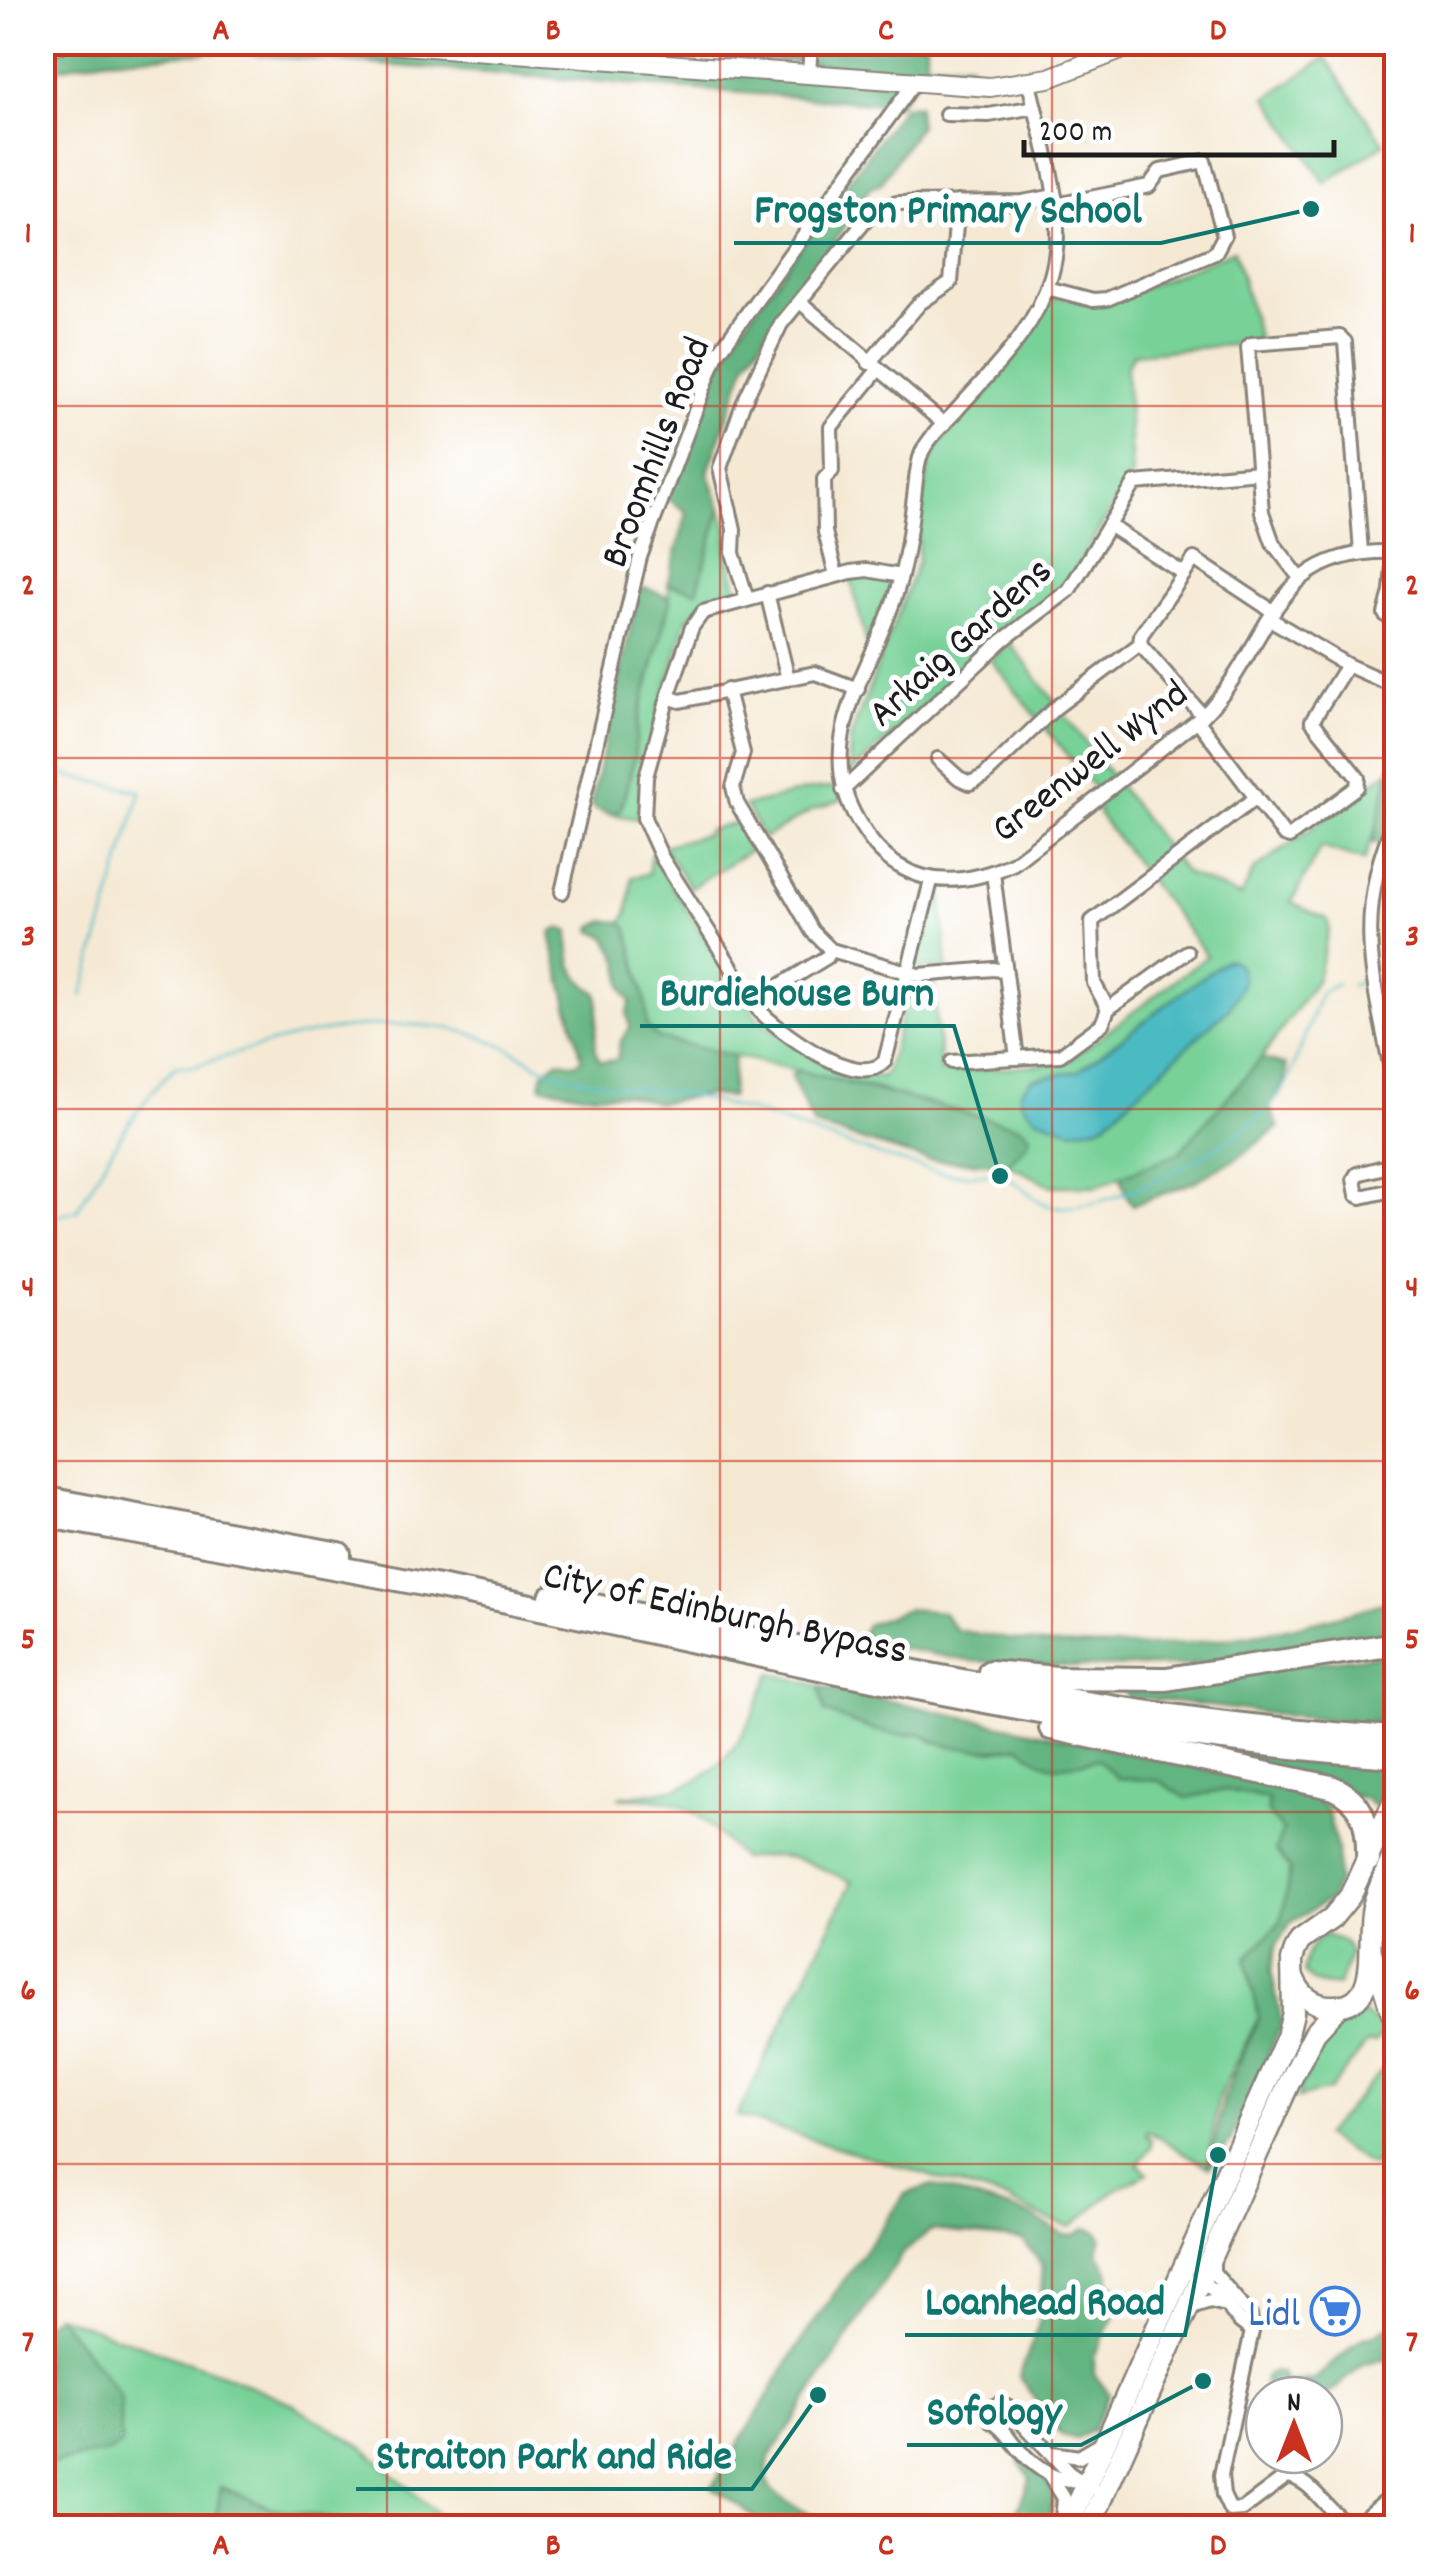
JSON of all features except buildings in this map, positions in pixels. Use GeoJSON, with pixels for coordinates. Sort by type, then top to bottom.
{"type":"FeatureCollection","features":[{"type":"Feature","properties":{"kind":"highway","name":"City of Edinburgh Bypass"},"geometry":{"type":"LineString","coordinates":[[42,1498],[180,1522],[953,1678],[1124,1708],[1386,1746]]}},
{"type":"Feature","properties":{"kind":"highway","name":"City of Edinburgh Bypass"},"geometry":{"type":"LineString","coordinates":[[42,1514],[445,1589],[692,1643],[1115,1725],[1253,1744],[1386,1746]]}},
{"type":"Feature","properties":{"kind":"highway"},"geometry":{"type":"LineString","coordinates":[[754,1638],[966,1670],[1133,1680],[1224,1672],[1396,1644]]}},
{"type":"Feature","properties":{"kind":"highway"},"geometry":{"type":"LineString","coordinates":[[692,1643],[1115,1744],[1332,1787],[1352,1799],[1366,1819],[1368,1860]]}},
{"type":"Feature","properties":{"kind":"main road"},"geometry":{"type":"LineString","coordinates":[[42,48],[68,42]]}},
{"type":"Feature","properties":{"kind":"main road"},"geometry":{"type":"LineString","coordinates":[[360,42],[990,87],[1029,82],[1081,67],[1140,42]]}},
{"type":"Feature","properties":{"kind":"main road"},"geometry":{"type":"LineString","coordinates":[[1390,42],[1396,54]]}},
{"type":"Feature","properties":{"kind":"main road"},"geometry":{"type":"LineString","coordinates":[[1067,2528],[1106,2440],[1188,2308],[1287,2036],[1293,2012],[1292,1960],[1300,1941],[1342,1908],[1396,1797]]}},
{"type":"Feature","properties":{"kind":"main road"},"geometry":{"type":"LineString","coordinates":[[1093,2518],[1138,2394],[1213,2254],[1309,2043],[1364,1991],[1372,1951],[1374,1904],[1396,1849]]}},
{"type":"Feature","properties":{"kind":"main road"},"geometry":{"type":"LineString","coordinates":[[1372,1951],[1394,2018]]}},
{"type":"Feature","properties":{"kind":"main road"},"geometry":{"type":"LineString","coordinates":[[1294,1980],[1298,1990],[1312,2001],[1326,2006],[1346,2004],[1394,2018]]}},
{"type":"Feature","properties":{"kind":"street"},"geometry":{"type":"LineString","coordinates":[[808,75],[811,42]]}},
{"type":"Feature","properties":{"kind":"street"},"geometry":{"type":"LineString","coordinates":[[901,576],[867,570],[836,575],[714,607],[696,619],[668,697],[646,778],[644,818],[654,846],[753,1002],[768,1019],[826,1058],[868,1071],[884,1061],[931,880],[908,871],[877,849],[848,805],[838,766],[842,727],[884,631],[901,576],[923,451],[1020,339],[1047,288],[1057,246],[1056,200],[1029,82]]}},
{"type":"Feature","properties":{"kind":"street","name":"Broomhills Road"},"geometry":{"type":"LineString","coordinates":[[562,892],[640,557],[716,356],[914,83]]}},
{"type":"Feature","properties":{"kind":"street"},"geometry":{"type":"LineString","coordinates":[[946,114],[989,115],[1035,107]]}},
{"type":"Feature","properties":{"kind":"street"},"geometry":{"type":"LineString","coordinates":[[747,598],[733,554],[734,529],[720,468],[781,324],[876,208],[897,204],[1056,200],[1149,186],[1160,170],[1204,161],[1224,236],[1215,253],[1108,299],[1093,300],[1047,288]]}},
{"type":"Feature","properties":{"kind":"street"},"geometry":{"type":"LineString","coordinates":[[836,575],[825,532],[824,478],[832,471],[831,427],[920,303],[951,282],[958,202]]}},
{"type":"Feature","properties":{"kind":"street"},"geometry":{"type":"LineString","coordinates":[[800,302],[944,424]]}},
{"type":"Feature","properties":{"kind":"street"},"geometry":{"type":"LineString","coordinates":[[1300,578],[1280,555],[1265,526],[1248,347],[1251,344],[1340,337],[1345,342],[1361,552]]}},
{"type":"Feature","properties":{"kind":"street","name":"Arkaig Gardens"},"geometry":{"type":"LineString","coordinates":[[843,790],[1002,642],[1069,590],[1139,480],[1259,472]]}},
{"type":"Feature","properties":{"kind":"street"},"geometry":{"type":"LineString","coordinates":[[1110,526],[1184,574]]}},
{"type":"Feature","properties":{"kind":"street","name":"Greenwell Wynd"},"geometry":{"type":"LineString","coordinates":[[931,880],[993,873],[1014,863],[1201,718],[1224,693],[1300,578],[1328,561],[1361,552],[1395,552]]}},
{"type":"Feature","properties":{"kind":"street"},"geometry":{"type":"LineString","coordinates":[[1395,552],[1385,614],[1396,624]]}},
{"type":"Feature","properties":{"kind":"street"},"geometry":{"type":"LineString","coordinates":[[1346,664],[1312,722],[1358,778],[1357,788],[1290,837],[1254,799],[1201,718],[1140,644],[1141,635],[1194,559],[1346,664],[1384,681],[1396,650]]}},
{"type":"Feature","properties":{"kind":"street"},"geometry":{"type":"LineString","coordinates":[[767,593],[788,679]]}},
{"type":"Feature","properties":{"kind":"street"},"geometry":{"type":"LineString","coordinates":[[938,758],[970,783],[984,776],[1042,719],[1140,644]]}},
{"type":"Feature","properties":{"kind":"street"},"geometry":{"type":"LineString","coordinates":[[668,697],[680,702],[815,673],[858,689]]}},
{"type":"Feature","properties":{"kind":"street"},"geometry":{"type":"LineString","coordinates":[[728,690],[743,753],[733,786],[737,803],[812,931],[831,950],[907,972],[1004,971]]}},
{"type":"Feature","properties":{"kind":"street"},"geometry":{"type":"LineString","coordinates":[[952,1062],[1060,1055],[1102,1024],[1108,1009],[1094,983],[1092,921],[1254,799]]}},
{"type":"Feature","properties":{"kind":"street"},"geometry":{"type":"LineString","coordinates":[[1396,818],[1375,888],[1369,924],[1371,973],[1396,1094]]}},
{"type":"Feature","properties":{"kind":"street"},"geometry":{"type":"LineString","coordinates":[[993,873],[1017,1058]]}},
{"type":"Feature","properties":{"kind":"street"},"geometry":{"type":"LineString","coordinates":[[753,1002],[827,957],[831,950]]}},
{"type":"Feature","properties":{"kind":"street"},"geometry":{"type":"LineString","coordinates":[[1108,1009],[1187,952]]}},
{"type":"Feature","properties":{"kind":"street"},"geometry":{"type":"LineString","coordinates":[[1396,1164],[1357,1174],[1354,1179],[1357,1195],[1362,1197],[1396,1189]]}},
{"type":"Feature","properties":{"kind":"street"},"geometry":{"type":"LineString","coordinates":[[1200,2275],[1252,2331]]}},
{"type":"Feature","properties":{"kind":"street"},"geometry":{"type":"LineString","coordinates":[[1200,2275],[1250,2315],[1252,2331],[1221,2475],[1223,2495],[1230,2510],[1242,2509],[1287,2476],[1299,2478],[1333,2514],[1347,2523],[1362,2520],[1396,2492]]}},
{"type":"Feature","properties":{"kind":"street"},"geometry":{"type":"LineString","coordinates":[[1188,2308],[1210,2301],[1226,2305]]}},
{"type":"Feature","properties":{"kind":"street"},"geometry":{"type":"LineString","coordinates":[[1050,2476],[1086,2483],[1104,2478],[1138,2394]]}},
{"type":"Feature","properties":{"kind":"street"},"geometry":{"type":"LineString","coordinates":[[1059,2528],[1064,2498],[1050,2476],[1029,2460],[990,2418],[994,2405],[1004,2404],[1069,2473],[1086,2483],[1094,2493],[1093,2518]]}},
{"type":"Feature","properties":{"kind":"street"},"geometry":{"type":"LineString","coordinates":[[1052,2453],[1079,2456],[1106,2440]]}},
{"type":"Feature","properties":{"kind":"green space"},"geometry":{"type":"Polygon","coordinates":[[[68,42],[359,43],[914,83],[898,105],[219,52],[105,59],[43,71],[42,48],[68,42]]]}},
{"type":"Feature","properties":{"kind":"green space"},"geometry":{"type":"Polygon","coordinates":[[[538,43],[926,43],[926,62],[970,63],[975,75],[538,43]]]}},
{"type":"Feature","properties":{"kind":"green space"},"geometry":{"type":"Polygon","coordinates":[[[1326,58],[1384,144],[1325,183],[1267,97],[1326,58]]]}},
{"type":"Feature","properties":{"kind":"green space"},"geometry":{"type":"Polygon","coordinates":[[[918,105],[919,126],[881,183],[870,188],[808,281],[781,311],[747,362],[708,472],[721,508],[697,591],[668,584],[687,512],[667,498],[719,359],[903,106],[918,105]]]}},
{"type":"Feature","properties":{"kind":"green space"},"geometry":{"type":"Polygon","coordinates":[[[1234,250],[1258,338],[1240,344],[1133,354],[1126,368],[1132,475],[1065,587],[997,639],[849,775],[850,738],[918,561],[918,527],[935,451],[1024,342],[1051,297],[1105,304],[1234,250]]]}},
{"type":"Feature","properties":{"kind":"green space"},"geometry":{"type":"Polygon","coordinates":[[[721,508],[738,590],[734,597],[703,605],[687,618],[641,776],[639,819],[610,814],[621,810],[634,759],[638,722],[670,602],[668,584],[697,590],[721,508]]]}},
{"type":"Feature","properties":{"kind":"green space"},"geometry":{"type":"Polygon","coordinates":[[[874,573],[896,582],[872,646],[867,645],[850,576],[874,573]]]}},
{"type":"Feature","properties":{"kind":"green space"},"geometry":{"type":"Polygon","coordinates":[[[639,589],[667,596],[670,601],[638,722],[634,759],[620,811],[610,814],[594,809],[591,804],[639,589]]]}},
{"type":"Feature","properties":{"kind":"green space"},"geometry":{"type":"Polygon","coordinates":[[[1011,644],[1185,873],[1241,897],[1253,871],[1393,768],[1395,774],[1364,861],[1321,847],[1291,903],[1327,919],[1329,928],[1317,979],[1261,1059],[1179,1153],[1096,1186],[1052,1186],[1008,1164],[1027,1143],[878,1089],[638,1034],[622,922],[628,912],[632,877],[648,874],[651,854],[758,1019],[820,1061],[881,1078],[886,1073],[912,977],[933,978],[941,1073],[1067,1062],[1207,956],[1099,815],[1095,790],[991,660],[1011,644]]]}},
{"type":"Feature","properties":{"kind":"green space"},"geometry":{"type":"Polygon","coordinates":[[[1391,765],[1396,768],[1396,797],[1382,843],[1373,843],[1391,765]]]}},
{"type":"Feature","properties":{"kind":"green space"},"geometry":{"type":"Polygon","coordinates":[[[838,787],[842,800],[813,810],[764,838],[745,806],[808,790],[838,787]]]}},
{"type":"Feature","properties":{"kind":"green space"},"geometry":{"type":"Polygon","coordinates":[[[742,822],[757,846],[690,888],[663,846],[742,822]]]}},
{"type":"Feature","properties":{"kind":"green space"},"geometry":{"type":"Polygon","coordinates":[[[932,894],[942,894],[947,968],[913,969],[932,894]]]}},
{"type":"Feature","properties":{"kind":"green space"},"geometry":{"type":"Polygon","coordinates":[[[606,921],[622,922],[628,929],[646,1003],[647,1027],[658,1038],[734,1056],[731,1097],[707,1095],[658,1103],[624,1094],[583,1094],[541,1086],[543,1073],[558,1060],[575,1064],[582,1059],[551,933],[560,928],[569,931],[573,967],[597,993],[595,1044],[600,1061],[617,1060],[620,1042],[630,1028],[627,1014],[631,1001],[622,986],[619,961],[606,937],[592,931],[593,926],[606,921]]]}},
{"type":"Feature","properties":{"kind":"green space"},"geometry":{"type":"Polygon","coordinates":[[[1261,1059],[1286,1065],[1282,1087],[1269,1106],[1279,1127],[1239,1157],[1194,1182],[1133,1205],[1121,1176],[1179,1153],[1261,1059]]]}},
{"type":"Feature","properties":{"kind":"green space"},"geometry":{"type":"Polygon","coordinates":[[[796,1070],[1021,1127],[1030,1135],[1008,1164],[927,1160],[814,1126],[791,1077],[796,1070]]]}},
{"type":"Feature","properties":{"kind":"green space"},"geometry":{"type":"Polygon","coordinates":[[[1396,1599],[1396,1626],[1388,1635],[1182,1666],[1082,1667],[969,1661],[859,1640],[866,1625],[906,1609],[942,1612],[956,1630],[1030,1643],[1098,1647],[1184,1643],[1271,1631],[1396,1599]]]}},
{"type":"Feature","properties":{"kind":"green space"},"geometry":{"type":"Polygon","coordinates":[[[1396,1653],[1396,1723],[1308,1718],[1125,1696],[1128,1684],[1396,1653]]]}},
{"type":"Feature","properties":{"kind":"green space"},"geometry":{"type":"Polygon","coordinates":[[[771,1673],[820,1686],[825,1712],[872,1729],[895,1734],[920,1733],[934,1742],[993,1751],[1021,1746],[1063,1766],[1098,1759],[1118,1777],[1159,1781],[1186,1798],[1226,1790],[1269,1798],[1268,1813],[1283,1830],[1290,1869],[1281,1922],[1246,1959],[1259,2017],[1219,2096],[1207,2166],[1148,2131],[1151,2147],[1138,2164],[1148,2173],[1115,2190],[1071,2227],[1011,2201],[737,2116],[852,1882],[788,1857],[742,1859],[701,1817],[677,1804],[618,1797],[681,1787],[714,1768],[748,1725],[771,1673]]]}},
{"type":"Feature","properties":{"kind":"green space"},"geometry":{"type":"Polygon","coordinates":[[[820,1686],[1301,1789],[1326,1807],[1337,1848],[1338,1882],[1330,1899],[1290,1923],[1277,1944],[1271,1970],[1282,2024],[1231,2140],[1209,2168],[1224,2097],[1259,2017],[1246,1959],[1281,1922],[1290,1869],[1275,1850],[1283,1830],[1268,1813],[1268,1798],[1226,1790],[1186,1798],[1159,1781],[1117,1778],[1098,1759],[1056,1766],[1039,1761],[1021,1746],[969,1749],[943,1744],[920,1733],[895,1734],[871,1729],[825,1712],[820,1686]]]}},
{"type":"Feature","properties":{"kind":"green space"},"geometry":{"type":"Polygon","coordinates":[[[1182,1743],[1396,1770],[1380,1805],[1373,1806],[1365,1799],[1180,1751],[1182,1743]]]}},
{"type":"Feature","properties":{"kind":"green space"},"geometry":{"type":"Polygon","coordinates":[[[1324,1935],[1344,1941],[1350,1952],[1339,1985],[1320,1984],[1304,1973],[1309,1951],[1324,1935]]]}},
{"type":"Feature","properties":{"kind":"green space"},"geometry":{"type":"Polygon","coordinates":[[[1359,2012],[1382,2025],[1381,2036],[1374,2043],[1367,2043],[1330,2090],[1297,2098],[1326,2035],[1335,2025],[1359,2012]]]}},
{"type":"Feature","properties":{"kind":"green space"},"geometry":{"type":"Polygon","coordinates":[[[1396,2055],[1396,2147],[1372,2166],[1323,2136],[1396,2055]]]}},
{"type":"Feature","properties":{"kind":"green space"},"geometry":{"type":"Polygon","coordinates":[[[932,2185],[1032,2216],[1064,2235],[1086,2228],[1098,2232],[1098,2252],[1110,2282],[1126,2293],[1094,2356],[1094,2374],[1109,2394],[1092,2430],[1077,2439],[1061,2435],[1019,2377],[1039,2324],[1043,2266],[1023,2240],[931,2230],[902,2254],[769,2458],[767,2479],[772,2490],[806,2513],[844,2527],[769,2527],[712,2487],[801,2341],[905,2194],[932,2185]]]}},
{"type":"Feature","properties":{"kind":"green space"},"geometry":{"type":"Polygon","coordinates":[[[57,2315],[291,2403],[363,2447],[451,2527],[346,2527],[340,2521],[272,2508],[222,2488],[214,2527],[43,2528],[43,2466],[110,2452],[119,2395],[57,2315]]]}},
{"type":"Feature","properties":{"kind":"green space"},"geometry":{"type":"Polygon","coordinates":[[[57,2315],[120,2395],[121,2444],[110,2452],[43,2466],[43,2324],[57,2315]]]}},
{"type":"Feature","properties":{"kind":"green space"},"geometry":{"type":"Polygon","coordinates":[[[1396,2322],[1396,2356],[1363,2365],[1344,2381],[1344,2375],[1320,2375],[1363,2337],[1396,2322]]]}},
{"type":"Feature","properties":{"kind":"green space"},"geometry":{"type":"Polygon","coordinates":[[[1022,2459],[1051,2487],[1053,2503],[1046,2527],[986,2528],[1018,2508],[1030,2478],[1019,2461],[1022,2459]]]}},
{"type":"Feature","properties":{"kind":"green space"},"geometry":{"type":"Polygon","coordinates":[[[221,2487],[272,2508],[340,2521],[346,2527],[214,2527],[221,2487]]]}},
{"type":"Feature","properties":{"kind":"water"},"geometry":{"type":"Polygon","coordinates":[[[1225,960],[1239,965],[1243,982],[1229,1008],[1106,1122],[1072,1130],[1035,1117],[1021,1102],[1020,1092],[1032,1079],[1078,1071],[1225,960]]]}},
{"type":"Feature","properties":{"kind":"waterway"},"geometry":{"type":"LineString","coordinates":[[42,771],[141,791],[82,996]]}},
{"type":"Feature","properties":{"kind":"waterway"},"geometry":{"type":"LineString","coordinates":[[1377,978],[1396,972]]}},
{"type":"Feature","properties":{"kind":"waterway"},"geometry":{"type":"LineString","coordinates":[[1351,985],[1369,981]]}},
{"type":"Feature","properties":{"kind":"waterway"},"geometry":{"type":"LineString","coordinates":[[42,1220],[77,1211],[134,1116],[176,1066],[192,1067],[314,1033],[408,1024],[478,1036],[543,1067],[578,1078],[685,1094],[750,1111],[938,1172],[999,1175],[1050,1206],[1082,1205],[1112,1198],[1176,1170],[1208,1153],[1261,1115],[1283,1089],[1321,992],[1337,984]]}},
{"type":"Feature","properties":{"kind":"place","name":"Frogston Primary School"},"geometry":{"type":"Point","coordinates":[1311,209]}},
{"type":"Feature","properties":{"kind":"place","name":"Burdiehouse Burn"},"geometry":{"type":"Point","coordinates":[1000,1176]}},
{"type":"Feature","properties":{"kind":"place","name":"Loanhead Road"},"geometry":{"type":"Point","coordinates":[1218,2155]}},
{"type":"Feature","properties":{"kind":"place","name":"Lidl"},"geometry":{"type":"Point","coordinates":[1335,2311]}},
{"type":"Feature","properties":{"kind":"place","name":"Sofology"},"geometry":{"type":"Point","coordinates":[1203,2381]}},
{"type":"Feature","properties":{"kind":"place","name":"Straiton Park and Ride"},"geometry":{"type":"Point","coordinates":[818,2395]}}]}
